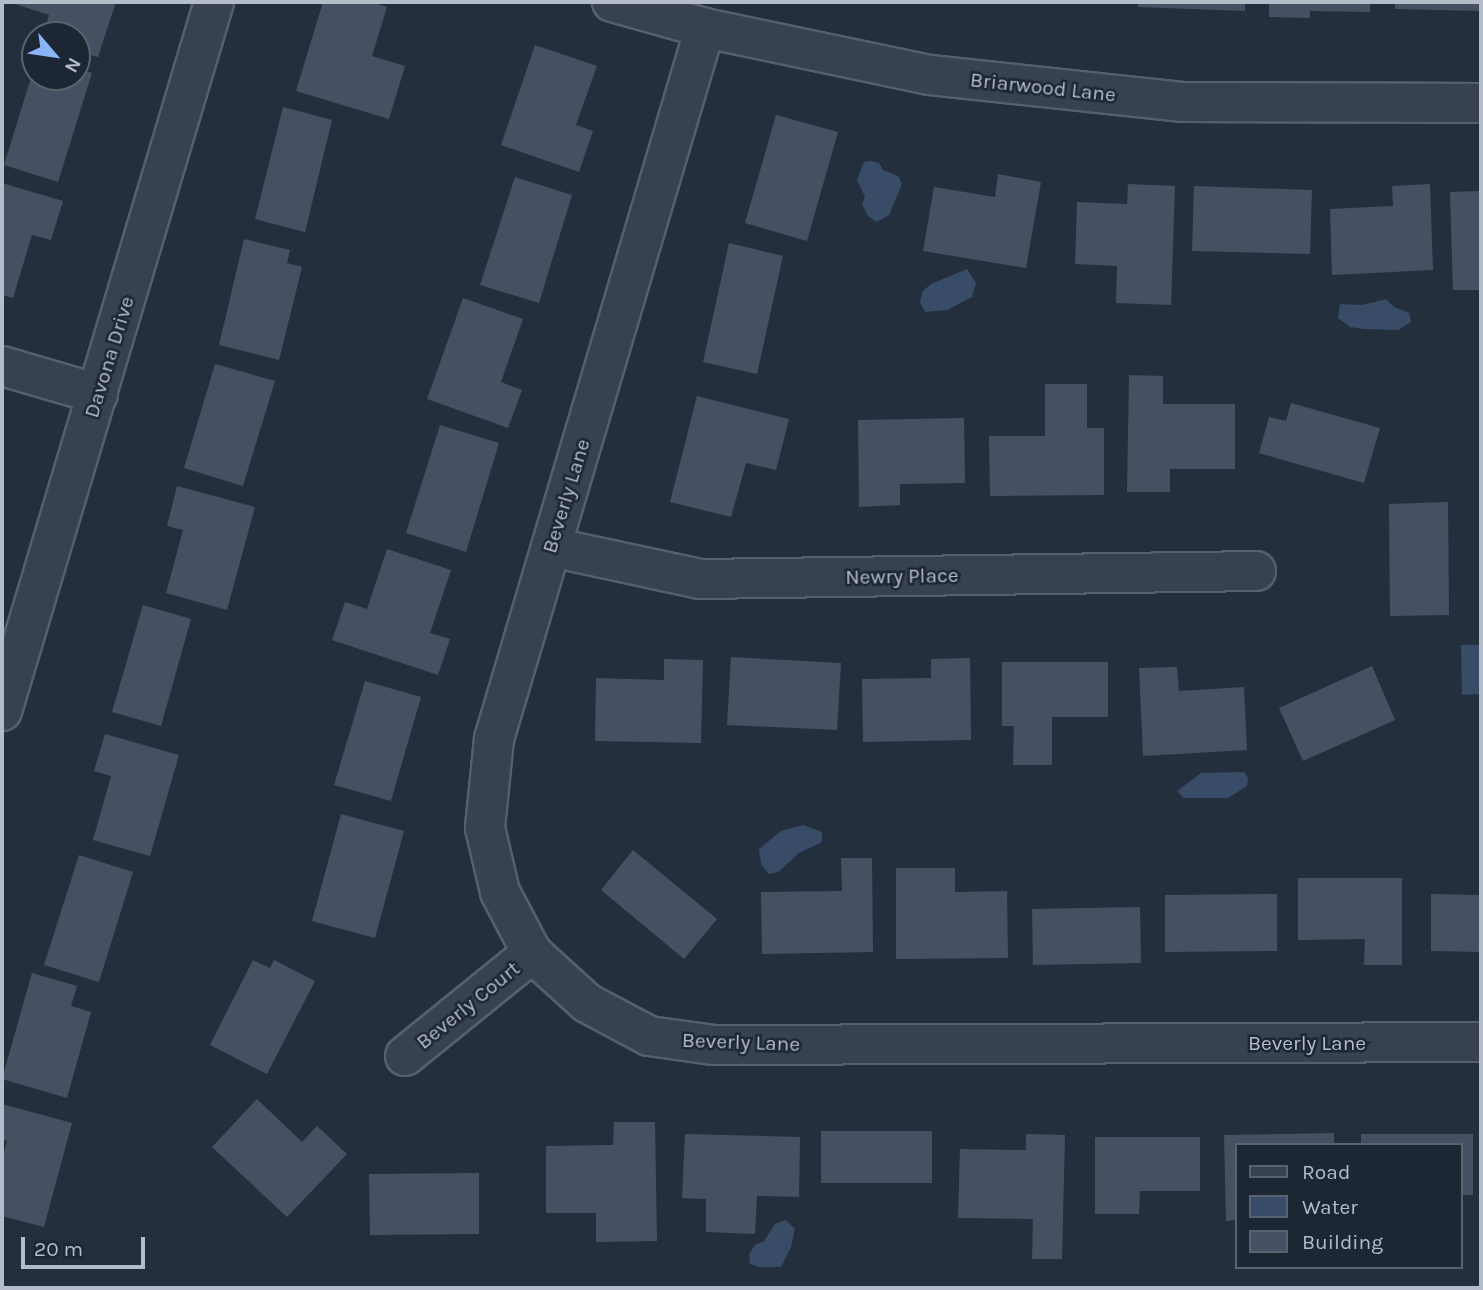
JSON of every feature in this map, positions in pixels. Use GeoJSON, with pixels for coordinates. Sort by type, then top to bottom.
{"type":"FeatureCollection","features":[{"type":"Feature","properties":{"kind":"street","name":"Davona Drive"},"geometry":{"type":"LineString","coordinates":[[2,711],[214,2]]}},
{"type":"Feature","properties":{"kind":"street","name":"Briarwood Lane"},"geometry":{"type":"LineString","coordinates":[[612,2],[705,28],[930,75],[1182,102],[1481,103]]}},
{"type":"Feature","properties":{"kind":"street","name":"Beverly Lane"},"geometry":{"type":"LineString","coordinates":[[705,28],[494,738],[485,828],[500,892],[532,953],[587,1003],[649,1036],[713,1045],[1481,1042]]}},
{"type":"Feature","properties":{"kind":"street"},"geometry":{"type":"LineString","coordinates":[[2,366],[98,394]]}},
{"type":"Feature","properties":{"kind":"street","name":"Newry Place"},"geometry":{"type":"LineString","coordinates":[[551,547],[700,579],[1256,571]]}},
{"type":"Feature","properties":{"kind":"street","name":"Beverly Court"},"geometry":{"type":"LineString","coordinates":[[405,1056],[532,953]]}},
{"type":"Feature","properties":{"kind":"water"},"geometry":{"type":"Polygon","coordinates":[[[864,162],[879,163],[883,170],[898,176],[902,184],[889,215],[877,222],[868,216],[862,204],[865,197],[857,180],[864,162]]]}},
{"type":"Feature","properties":{"kind":"water"},"geometry":{"type":"Polygon","coordinates":[[[967,269],[976,283],[972,297],[947,310],[925,312],[920,302],[923,291],[931,284],[967,269]]]}},
{"type":"Feature","properties":{"kind":"water"},"geometry":{"type":"Polygon","coordinates":[[[1386,299],[1394,307],[1409,313],[1411,322],[1398,330],[1364,329],[1350,327],[1338,318],[1340,304],[1362,305],[1386,299]]]}},
{"type":"Feature","properties":{"kind":"water"},"geometry":{"type":"Polygon","coordinates":[[[1461,645],[1481,645],[1481,694],[1462,695],[1461,645]]]}},
{"type":"Feature","properties":{"kind":"water"},"geometry":{"type":"Polygon","coordinates":[[[1244,772],[1248,778],[1247,786],[1228,798],[1184,798],[1177,791],[1201,773],[1244,772]]]}},
{"type":"Feature","properties":{"kind":"water"},"geometry":{"type":"Polygon","coordinates":[[[803,825],[822,832],[822,842],[799,853],[778,872],[769,874],[761,864],[759,849],[781,831],[803,825]]]}},
{"type":"Feature","properties":{"kind":"water"},"geometry":{"type":"Polygon","coordinates":[[[786,1220],[795,1229],[791,1247],[781,1267],[759,1267],[750,1264],[749,1254],[755,1245],[764,1241],[775,1224],[786,1220]]]}},
{"type":"Feature","properties":{"kind":"building"},"geometry":{"type":"Polygon","coordinates":[[[9,2],[116,2],[98,57],[91,55],[91,21],[47,21],[49,15],[9,2]]]}},
{"type":"Feature","properties":{"kind":"building"},"geometry":{"type":"Polygon","coordinates":[[[323,2],[371,2],[387,7],[372,56],[405,66],[389,119],[296,91],[323,2]]]}},
{"type":"Feature","properties":{"kind":"building"},"geometry":{"type":"Polygon","coordinates":[[[1138,2],[1245,2],[1245,11],[1138,7],[1138,2]]]}},
{"type":"Feature","properties":{"kind":"building"},"geometry":{"type":"Polygon","coordinates":[[[1269,2],[1370,2],[1370,12],[1310,11],[1310,18],[1269,17],[1269,2]]]}},
{"type":"Feature","properties":{"kind":"building"},"geometry":{"type":"Polygon","coordinates":[[[1395,2],[1481,2],[1481,11],[1395,9],[1395,2]]]}},
{"type":"Feature","properties":{"kind":"building"},"geometry":{"type":"Polygon","coordinates":[[[535,45],[597,66],[576,125],[593,131],[579,172],[501,145],[535,45]]]}},
{"type":"Feature","properties":{"kind":"building"},"geometry":{"type":"Polygon","coordinates":[[[27,91],[86,91],[58,182],[4,165],[27,91]]]}},
{"type":"Feature","properties":{"kind":"building"},"geometry":{"type":"Polygon","coordinates":[[[283,107],[332,120],[305,232],[255,219],[283,107]]]}},
{"type":"Feature","properties":{"kind":"building"},"geometry":{"type":"Polygon","coordinates":[[[776,115],[838,132],[807,241],[745,223],[776,115]]]}},
{"type":"Feature","properties":{"kind":"building"},"geometry":{"type":"Polygon","coordinates":[[[998,174],[1041,182],[1026,268],[923,251],[934,187],[995,197],[998,174]]]}},
{"type":"Feature","properties":{"kind":"building"},"geometry":{"type":"Polygon","coordinates":[[[515,177],[572,195],[539,303],[480,285],[515,177]]]}},
{"type":"Feature","properties":{"kind":"building"},"geometry":{"type":"Polygon","coordinates":[[[2,183],[63,201],[51,240],[32,235],[13,298],[2,295],[2,183]]]}},
{"type":"Feature","properties":{"kind":"building"},"geometry":{"type":"Polygon","coordinates":[[[1128,184],[1175,186],[1171,305],[1116,303],[1117,266],[1075,264],[1077,202],[1127,204],[1128,184]]]}},
{"type":"Feature","properties":{"kind":"building"},"geometry":{"type":"Polygon","coordinates":[[[1430,184],[1433,270],[1332,275],[1330,209],[1393,206],[1392,186],[1430,184]]]}},
{"type":"Feature","properties":{"kind":"building"},"geometry":{"type":"Polygon","coordinates":[[[1194,186],[1312,190],[1310,254],[1192,251],[1194,186]]]}},
{"type":"Feature","properties":{"kind":"building"},"geometry":{"type":"Polygon","coordinates":[[[1481,191],[1481,290],[1453,290],[1450,192],[1481,191]]]}},
{"type":"Feature","properties":{"kind":"building"},"geometry":{"type":"Polygon","coordinates":[[[244,239],[290,250],[287,263],[302,267],[279,360],[219,345],[244,239]]]}},
{"type":"Feature","properties":{"kind":"building"},"geometry":{"type":"Polygon","coordinates":[[[729,243],[783,256],[757,374],[703,362],[729,243]]]}},
{"type":"Feature","properties":{"kind":"building"},"geometry":{"type":"Polygon","coordinates":[[[463,298],[523,319],[501,382],[522,390],[508,428],[427,399],[463,298]]]}},
{"type":"Feature","properties":{"kind":"building"},"geometry":{"type":"Polygon","coordinates":[[[215,364],[275,381],[243,486],[184,468],[215,364]]]}},
{"type":"Feature","properties":{"kind":"building"},"geometry":{"type":"Polygon","coordinates":[[[1129,375],[1163,376],[1163,404],[1235,404],[1235,469],[1170,469],[1170,492],[1127,492],[1129,375]]]}},
{"type":"Feature","properties":{"kind":"building"},"geometry":{"type":"Polygon","coordinates":[[[1045,384],[1087,384],[1087,428],[1104,428],[1104,495],[990,496],[989,436],[1045,436],[1045,384]]]}},
{"type":"Feature","properties":{"kind":"building"},"geometry":{"type":"Polygon","coordinates":[[[697,396],[789,419],[776,470],[746,463],[731,517],[670,502],[697,396]]]}},
{"type":"Feature","properties":{"kind":"building"},"geometry":{"type":"Polygon","coordinates":[[[1291,403],[1380,428],[1364,483],[1259,453],[1269,417],[1286,421],[1291,403]]]}},
{"type":"Feature","properties":{"kind":"building"},"geometry":{"type":"Polygon","coordinates":[[[964,418],[965,483],[900,484],[900,505],[859,507],[858,420],[964,418]]]}},
{"type":"Feature","properties":{"kind":"building"},"geometry":{"type":"Polygon","coordinates":[[[440,425],[499,443],[466,552],[406,533],[440,425]]]}},
{"type":"Feature","properties":{"kind":"building"},"geometry":{"type":"Polygon","coordinates":[[[177,486],[255,507],[227,610],[166,593],[183,530],[167,526],[177,486]]]}},
{"type":"Feature","properties":{"kind":"building"},"geometry":{"type":"Polygon","coordinates":[[[1448,502],[1449,615],[1390,616],[1389,504],[1448,502]]]}},
{"type":"Feature","properties":{"kind":"building"},"geometry":{"type":"Polygon","coordinates":[[[387,549],[451,570],[430,633],[450,639],[438,675],[332,640],[345,602],[367,609],[387,549]]]}},
{"type":"Feature","properties":{"kind":"building"},"geometry":{"type":"Polygon","coordinates":[[[143,605],[191,619],[161,726],[112,712],[143,605]]]}},
{"type":"Feature","properties":{"kind":"building"},"geometry":{"type":"Polygon","coordinates":[[[731,657],[841,663],[837,730],[727,725],[731,657]]]}},
{"type":"Feature","properties":{"kind":"building"},"geometry":{"type":"Polygon","coordinates":[[[970,658],[971,740],[863,742],[862,679],[931,678],[931,659],[970,658]]]}},
{"type":"Feature","properties":{"kind":"building"},"geometry":{"type":"Polygon","coordinates":[[[664,659],[703,660],[701,743],[595,741],[596,678],[664,680],[664,659]]]}},
{"type":"Feature","properties":{"kind":"building"},"geometry":{"type":"Polygon","coordinates":[[[1002,662],[1108,662],[1108,717],[1052,717],[1052,765],[1013,765],[1014,726],[1002,726],[1002,662]]]}},
{"type":"Feature","properties":{"kind":"building"},"geometry":{"type":"Polygon","coordinates":[[[1372,666],[1395,720],[1303,761],[1279,708],[1372,666]]]}},
{"type":"Feature","properties":{"kind":"building"},"geometry":{"type":"Polygon","coordinates":[[[1177,667],[1179,691],[1244,687],[1247,750],[1143,756],[1139,668],[1177,667]]]}},
{"type":"Feature","properties":{"kind":"building"},"geometry":{"type":"Polygon","coordinates":[[[365,681],[421,697],[391,801],[334,785],[365,681]]]}},
{"type":"Feature","properties":{"kind":"building"},"geometry":{"type":"Polygon","coordinates":[[[105,734],[179,755],[150,856],[93,840],[111,776],[94,771],[105,734]]]}},
{"type":"Feature","properties":{"kind":"building"},"geometry":{"type":"Polygon","coordinates":[[[341,814],[404,831],[375,938],[312,921],[341,814]]]}},
{"type":"Feature","properties":{"kind":"building"},"geometry":{"type":"Polygon","coordinates":[[[633,850],[717,919],[684,959],[601,890],[633,850]]]}},
{"type":"Feature","properties":{"kind":"building"},"geometry":{"type":"Polygon","coordinates":[[[79,855],[133,872],[99,982],[44,965],[79,855]]]}},
{"type":"Feature","properties":{"kind":"building"},"geometry":{"type":"Polygon","coordinates":[[[841,858],[872,858],[873,952],[762,954],[761,892],[842,891],[841,858]]]}},
{"type":"Feature","properties":{"kind":"building"},"geometry":{"type":"Polygon","coordinates":[[[896,868],[955,868],[955,892],[1007,891],[1008,958],[896,959],[896,868]]]}},
{"type":"Feature","properties":{"kind":"building"},"geometry":{"type":"Polygon","coordinates":[[[1298,878],[1402,878],[1402,965],[1364,965],[1365,939],[1298,940],[1298,878]]]}},
{"type":"Feature","properties":{"kind":"building"},"geometry":{"type":"Polygon","coordinates":[[[1277,894],[1277,951],[1165,952],[1165,895],[1277,894]]]}},
{"type":"Feature","properties":{"kind":"building"},"geometry":{"type":"Polygon","coordinates":[[[1431,894],[1481,895],[1481,952],[1431,951],[1431,894]]]}},
{"type":"Feature","properties":{"kind":"building"},"geometry":{"type":"Polygon","coordinates":[[[1140,907],[1141,963],[1033,965],[1032,909],[1140,907]]]}},
{"type":"Feature","properties":{"kind":"building"},"geometry":{"type":"Polygon","coordinates":[[[253,960],[270,968],[274,960],[315,981],[267,1074],[210,1045],[253,960]]]}},
{"type":"Feature","properties":{"kind":"building"},"geometry":{"type":"Polygon","coordinates":[[[32,973],[77,986],[71,1006],[91,1012],[67,1098],[2,1079],[32,973]]]}},
{"type":"Feature","properties":{"kind":"building"},"geometry":{"type":"Polygon","coordinates":[[[257,1099],[302,1142],[317,1126],[347,1154],[287,1217],[212,1147],[257,1099]]]}},
{"type":"Feature","properties":{"kind":"building"},"geometry":{"type":"Polygon","coordinates":[[[2,1104],[72,1123],[44,1227],[2,1216],[2,1160],[7,1141],[2,1140],[2,1104]]]}},
{"type":"Feature","properties":{"kind":"building"},"geometry":{"type":"Polygon","coordinates":[[[614,1122],[655,1122],[657,1241],[596,1242],[596,1213],[546,1213],[546,1146],[613,1145],[614,1122]]]}},
{"type":"Feature","properties":{"kind":"building"},"geometry":{"type":"Polygon","coordinates":[[[821,1131],[932,1131],[932,1183],[821,1183],[821,1131]]]}},
{"type":"Feature","properties":{"kind":"building"},"geometry":{"type":"Polygon","coordinates":[[[1334,1133],[1334,1143],[1234,1143],[1234,1220],[1226,1221],[1224,1135],[1334,1133]]]}},
{"type":"Feature","properties":{"kind":"building"},"geometry":{"type":"Polygon","coordinates":[[[685,1134],[800,1137],[799,1197],[757,1196],[755,1234],[706,1232],[706,1199],[682,1198],[685,1134]]]}},
{"type":"Feature","properties":{"kind":"building"},"geometry":{"type":"Polygon","coordinates":[[[1026,1134],[1065,1135],[1062,1259],[1032,1259],[1033,1219],[958,1218],[960,1149],[1026,1150],[1026,1134]]]}},
{"type":"Feature","properties":{"kind":"building"},"geometry":{"type":"Polygon","coordinates":[[[1361,1134],[1473,1134],[1473,1195],[1462,1195],[1462,1143],[1361,1143],[1361,1134]]]}},
{"type":"Feature","properties":{"kind":"building"},"geometry":{"type":"Polygon","coordinates":[[[1095,1137],[1200,1137],[1200,1191],[1140,1191],[1139,1214],[1095,1214],[1095,1137]]]}},
{"type":"Feature","properties":{"kind":"building"},"geometry":{"type":"Polygon","coordinates":[[[479,1173],[479,1234],[370,1235],[369,1174],[479,1173]]]}}]}
